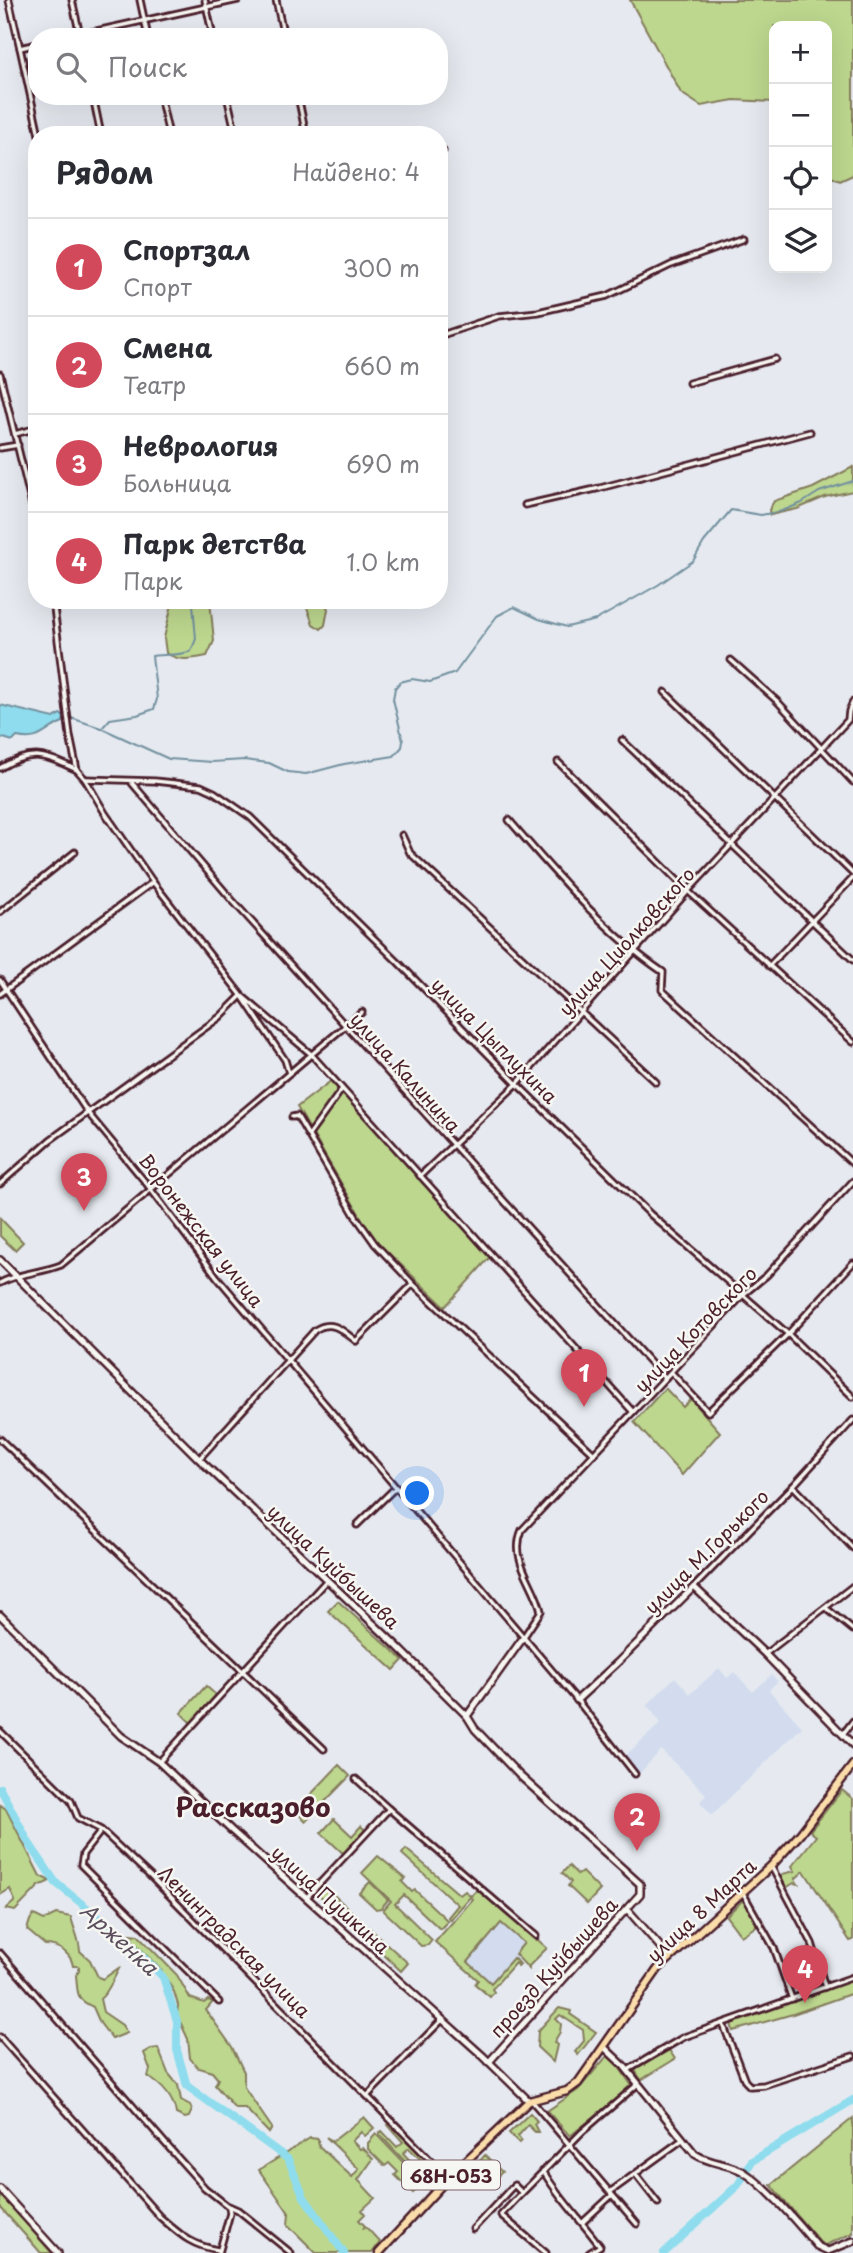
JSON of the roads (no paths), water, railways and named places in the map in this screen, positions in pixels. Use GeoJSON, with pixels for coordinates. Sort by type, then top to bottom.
{"type":"FeatureCollection","features":[{"type":"Feature","properties":{"kind":"main road","name":"улица 8 Марта"},"geometry":{"type":"LineString","coordinates":[[530,2101],[567,2091],[578,2083],[606,2048],[651,1978],[771,1866],[800,1834],[853,1765]]}},
{"type":"Feature","properties":{"kind":"main road","name":"68Н-053"},"geometry":{"type":"LineString","coordinates":[[379,2253],[448,2178],[530,2101]]}},
{"type":"Feature","properties":{"kind":"main road","name":"68Н-053"},"geometry":{"type":"LineString","coordinates":[[510,2117],[523,2107]]}},
{"type":"Feature","properties":{"kind":"street"},"geometry":{"type":"LineString","coordinates":[[9,0],[28,83]]}},
{"type":"Feature","properties":{"kind":"street"},"geometry":{"type":"LineString","coordinates":[[72,0],[78,28]]}},
{"type":"Feature","properties":{"kind":"street"},"geometry":{"type":"LineString","coordinates":[[140,0],[146,28]]}},
{"type":"Feature","properties":{"kind":"street"},"geometry":{"type":"LineString","coordinates":[[205,0],[211,28]]}},
{"type":"Feature","properties":{"kind":"street"},"geometry":{"type":"LineString","coordinates":[[117,28],[237,0]]}},
{"type":"Feature","properties":{"kind":"street"},"geometry":{"type":"LineString","coordinates":[[276,0],[282,28]]}},
{"type":"Feature","properties":{"kind":"street"},"geometry":{"type":"LineString","coordinates":[[20,48],[28,46]]}},
{"type":"Feature","properties":{"kind":"street"},"geometry":{"type":"LineString","coordinates":[[33,105],[38,126]]}},
{"type":"Feature","properties":{"kind":"street"},"geometry":{"type":"LineString","coordinates":[[95,105],[99,126]]}},
{"type":"Feature","properties":{"kind":"street"},"geometry":{"type":"LineString","coordinates":[[162,105],[167,126]]}},
{"type":"Feature","properties":{"kind":"street"},"geometry":{"type":"LineString","coordinates":[[229,105],[234,126]]}},
{"type":"Feature","properties":{"kind":"street"},"geometry":{"type":"LineString","coordinates":[[300,105],[304,126]]}},
{"type":"Feature","properties":{"kind":"street"},"geometry":{"type":"LineString","coordinates":[[448,333],[499,316],[538,312],[607,296],[670,265],[744,239]]}},
{"type":"Feature","properties":{"kind":"street"},"geometry":{"type":"LineString","coordinates":[[689,383],[775,359]]}},
{"type":"Feature","properties":{"kind":"street"},"geometry":{"type":"LineString","coordinates":[[0,374],[28,488]]}},
{"type":"Feature","properties":{"kind":"street"},"geometry":{"type":"LineString","coordinates":[[15,434],[28,430]]}},
{"type":"Feature","properties":{"kind":"street"},"geometry":{"type":"LineString","coordinates":[[524,505],[600,488],[810,432]]}},
{"type":"Feature","properties":{"kind":"street"},"geometry":{"type":"LineString","coordinates":[[0,448],[18,445]]}},
{"type":"Feature","properties":{"kind":"street"},"geometry":{"type":"LineString","coordinates":[[53,609],[77,770]]}},
{"type":"Feature","properties":{"kind":"street"},"geometry":{"type":"LineString","coordinates":[[731,660],[777,701],[820,750],[853,782]]}},
{"type":"Feature","properties":{"kind":"street"},"geometry":{"type":"LineString","coordinates":[[665,692],[853,876],[814,921],[769,966]]}},
{"type":"Feature","properties":{"kind":"street","name":"улица Циолковского"},"geometry":{"type":"LineString","coordinates":[[420,1176],[517,1084],[581,1014],[688,891],[848,720],[853,702]]}},
{"type":"Feature","properties":{"kind":"street"},"geometry":{"type":"LineString","coordinates":[[622,740],[853,960]]}},
{"type":"Feature","properties":{"kind":"street"},"geometry":{"type":"LineString","coordinates":[[0,768],[14,760],[32,755],[48,756],[77,770],[153,882],[242,996],[285,1060],[289,1073]]}},
{"type":"Feature","properties":{"kind":"street"},"geometry":{"type":"LineString","coordinates":[[558,762],[688,891],[853,1042]]}},
{"type":"Feature","properties":{"kind":"street","name":"улица Цыплухина"},"geometry":{"type":"LineString","coordinates":[[85,779],[155,781],[201,786],[250,817],[650,1214],[744,1294],[853,1396]]}},
{"type":"Feature","properties":{"kind":"street","name":"улица Калинина"},"geometry":{"type":"LineString","coordinates":[[131,782],[232,900],[582,1284],[665,1379]]}},
{"type":"Feature","properties":{"kind":"street"},"geometry":{"type":"LineString","coordinates":[[509,820],[546,863],[633,953],[663,972],[662,990],[853,1164]]}},
{"type":"Feature","properties":{"kind":"street"},"geometry":{"type":"LineString","coordinates":[[402,835],[410,853],[656,1082]]}},
{"type":"Feature","properties":{"kind":"street"},"geometry":{"type":"LineString","coordinates":[[0,912],[75,852]]}},
{"type":"Feature","properties":{"kind":"street"},"geometry":{"type":"LineString","coordinates":[[0,994],[153,882]]}},
{"type":"Feature","properties":{"kind":"street","name":"Воронежская улица"},"geometry":{"type":"LineString","coordinates":[[0,980],[88,1113],[217,1277],[577,1700],[635,1774]]}},
{"type":"Feature","properties":{"kind":"street"},"geometry":{"type":"LineString","coordinates":[[242,996],[311,1055],[633,1412]]}},
{"type":"Feature","properties":{"kind":"street"},"geometry":{"type":"LineString","coordinates":[[0,1184],[50,1140],[220,1017],[242,996]]}},
{"type":"Feature","properties":{"kind":"street"},"geometry":{"type":"LineString","coordinates":[[0,1283],[14,1276],[61,1265],[362,1012]]}},
{"type":"Feature","properties":{"kind":"street"},"geometry":{"type":"LineString","coordinates":[[309,1135],[342,1089]]}},
{"type":"Feature","properties":{"kind":"street"},"geometry":{"type":"LineString","coordinates":[[292,1116],[297,1115],[363,1229],[413,1284],[594,1454]]}},
{"type":"Feature","properties":{"kind":"street","name":"улица Котовского"},"geometry":{"type":"LineString","coordinates":[[523,1638],[541,1611],[520,1561],[517,1543],[528,1522],[744,1294],[767,1275],[853,1181]]}},
{"type":"Feature","properties":{"kind":"street","name":"улица Куйбышева"},"geometry":{"type":"LineString","coordinates":[[0,1260],[199,1459],[398,1647],[467,1716],[474,1729],[519,1775],[638,1880],[641,1886],[640,1894]]}},
{"type":"Feature","properties":{"kind":"street"},"geometry":{"type":"LineString","coordinates":[[671,1372],[708,1412],[788,1334],[853,1263]]}},
{"type":"Feature","properties":{"kind":"street"},"geometry":{"type":"LineString","coordinates":[[199,1459],[314,1330],[324,1325],[335,1326],[356,1341],[413,1284]]}},
{"type":"Feature","properties":{"kind":"street","name":"улица М.Горького"},"geometry":{"type":"LineString","coordinates":[[577,1700],[694,1587],[853,1420]]}},
{"type":"Feature","properties":{"kind":"street"},"geometry":{"type":"LineString","coordinates":[[0,1439],[324,1749]]}},
{"type":"Feature","properties":{"kind":"street"},"geometry":{"type":"LineString","coordinates":[[793,1486],[853,1548]]}},
{"type":"Feature","properties":{"kind":"street"},"geometry":{"type":"LineString","coordinates":[[357,1525],[395,1488]]}},
{"type":"Feature","properties":{"kind":"street"},"geometry":{"type":"LineString","coordinates":[[159,1762],[326,1581]]}},
{"type":"Feature","properties":{"kind":"street"},"geometry":{"type":"LineString","coordinates":[[765,1654],[853,1586]]}},
{"type":"Feature","properties":{"kind":"street"},"geometry":{"type":"LineString","coordinates":[[694,1587],[765,1654],[853,1745]]}},
{"type":"Feature","properties":{"kind":"street"},"geometry":{"type":"LineString","coordinates":[[827,1608],[853,1630]]}},
{"type":"Feature","properties":{"kind":"street","name":"улица Пушкина"},"geometry":{"type":"LineString","coordinates":[[0,1615],[121,1736],[159,1762],[530,2101]]}},
{"type":"Feature","properties":{"kind":"street"},"geometry":{"type":"LineString","coordinates":[[467,1716],[523,1638]]}},
{"type":"Feature","properties":{"kind":"street"},"geometry":{"type":"LineString","coordinates":[[842,1736],[853,1721]]}},
{"type":"Feature","properties":{"kind":"street","name":"Ленинградская улица"},"geometry":{"type":"LineString","coordinates":[[0,1731],[71,1801],[78,1818],[101,1830],[238,1963],[448,2178]]}},
{"type":"Feature","properties":{"kind":"street"},"geometry":{"type":"LineString","coordinates":[[356,1779],[536,1936]]}},
{"type":"Feature","properties":{"kind":"street"},"geometry":{"type":"LineString","coordinates":[[307,1897],[389,1809]]}},
{"type":"Feature","properties":{"kind":"street"},"geometry":{"type":"LineString","coordinates":[[101,1830],[83,1854],[81,1865],[219,2003]]}},
{"type":"Feature","properties":{"kind":"street"},"geometry":{"type":"LineString","coordinates":[[771,1866],[812,1943],[825,1987]]}},
{"type":"Feature","properties":{"kind":"street"},"geometry":{"type":"LineString","coordinates":[[742,1893],[774,1948],[792,1999]]}},
{"type":"Feature","properties":{"kind":"street","name":"проезд Куйбышева"},"geometry":{"type":"LineString","coordinates":[[489,2062],[640,1894]]}},
{"type":"Feature","properties":{"kind":"street"},"geometry":{"type":"LineString","coordinates":[[627,1909],[670,1958]]}},
{"type":"Feature","properties":{"kind":"street"},"geometry":{"type":"LineString","coordinates":[[0,1953],[205,2188],[228,2206],[238,2210],[291,2253]]}},
{"type":"Feature","properties":{"kind":"street"},"geometry":{"type":"LineString","coordinates":[[628,2070],[684,2037],[853,1977]]}},
{"type":"Feature","properties":{"kind":"street"},"geometry":{"type":"LineString","coordinates":[[368,2095],[442,2020]]}},
{"type":"Feature","properties":{"kind":"street"},"geometry":{"type":"LineString","coordinates":[[723,2024],[745,2081],[750,2087],[765,2085],[853,2056]]}},
{"type":"Feature","properties":{"kind":"street"},"geometry":{"type":"LineString","coordinates":[[0,2037],[160,2217],[187,2240],[219,2251],[229,2213],[228,2206]]}},
{"type":"Feature","properties":{"kind":"street"},"geometry":{"type":"LineString","coordinates":[[606,2048],[628,2070],[695,2154],[704,2160],[739,2169],[754,2179],[817,2246],[827,2252],[853,2241]]}},
{"type":"Feature","properties":{"kind":"street"},"geometry":{"type":"LineString","coordinates":[[546,2253],[501,2215],[569,2144],[638,2084]]}},
{"type":"Feature","properties":{"kind":"street"},"geometry":{"type":"LineString","coordinates":[[530,2101],[637,2224]]}},
{"type":"Feature","properties":{"kind":"street"},"geometry":{"type":"LineString","coordinates":[[583,2222],[611,2194],[682,2140]]}},
{"type":"Feature","properties":{"kind":"street"},"geometry":{"type":"LineString","coordinates":[[543,2171],[559,2197],[583,2222],[600,2246],[589,2253]]}},
{"type":"Feature","properties":{"kind":"street"},"geometry":{"type":"LineString","coordinates":[[636,2175],[658,2203]]}},
{"type":"Feature","properties":{"kind":"street"},"geometry":{"type":"LineString","coordinates":[[473,2229],[514,2185],[522,2193]]}},
{"type":"Feature","properties":{"kind":"street"},"geometry":{"type":"LineString","coordinates":[[0,2189],[58,2253]]}},
{"type":"Feature","properties":{"kind":"water"},"geometry":{"type":"Polygon","coordinates":[[[0,705],[54,718],[60,714],[64,717],[63,722],[37,737],[17,737],[13,741],[0,737],[0,705]]]}},
{"type":"Feature","properties":{"kind":"waterway"},"geometry":{"type":"LineString","coordinates":[[68,717],[101,728],[169,759],[212,762],[244,760],[269,763],[288,772],[306,774],[344,764],[394,756],[402,747],[403,741],[393,699],[395,688],[400,682],[412,679],[430,682],[455,673],[497,616],[514,607],[539,619],[567,627],[596,620],[658,585],[693,561],[704,542],[731,510],[761,515],[782,511],[819,492],[853,481]]}},
{"type":"Feature","properties":{"kind":"waterway"},"geometry":{"type":"LineString","coordinates":[[103,727],[110,719],[154,709],[157,699],[152,656],[191,651],[196,639],[193,609]]}},
{"type":"Feature","properties":{"kind":"waterway","name":"Арженка"},"geometry":{"type":"LineString","coordinates":[[0,1788],[29,1843],[56,1883],[126,1939],[163,1977],[177,2021],[177,2050],[187,2086],[288,2159],[304,2197],[344,2253]]}},
{"type":"Feature","properties":{"kind":"waterway"},"geometry":{"type":"LineString","coordinates":[[664,2253],[738,2185],[752,2161],[853,2100]]}},
{"type":"Feature","properties":{"kind":"place","name":"Неврология"},"geometry":{"type":"Point","coordinates":[84,1211]}},
{"type":"Feature","properties":{"kind":"place","name":"Спортзал"},"geometry":{"type":"Point","coordinates":[584,1407]}},
{"type":"Feature","properties":{"kind":"place","name":"Смена"},"geometry":{"type":"Point","coordinates":[637,1851]}},
{"type":"Feature","properties":{"kind":"place","name":"Парк детства"},"geometry":{"type":"Point","coordinates":[805,2003]}},
{"type":"Feature","properties":{"kind":"district","name":"Рассказово"},"geometry":{"type":"Point","coordinates":[253,1806]}}]}
